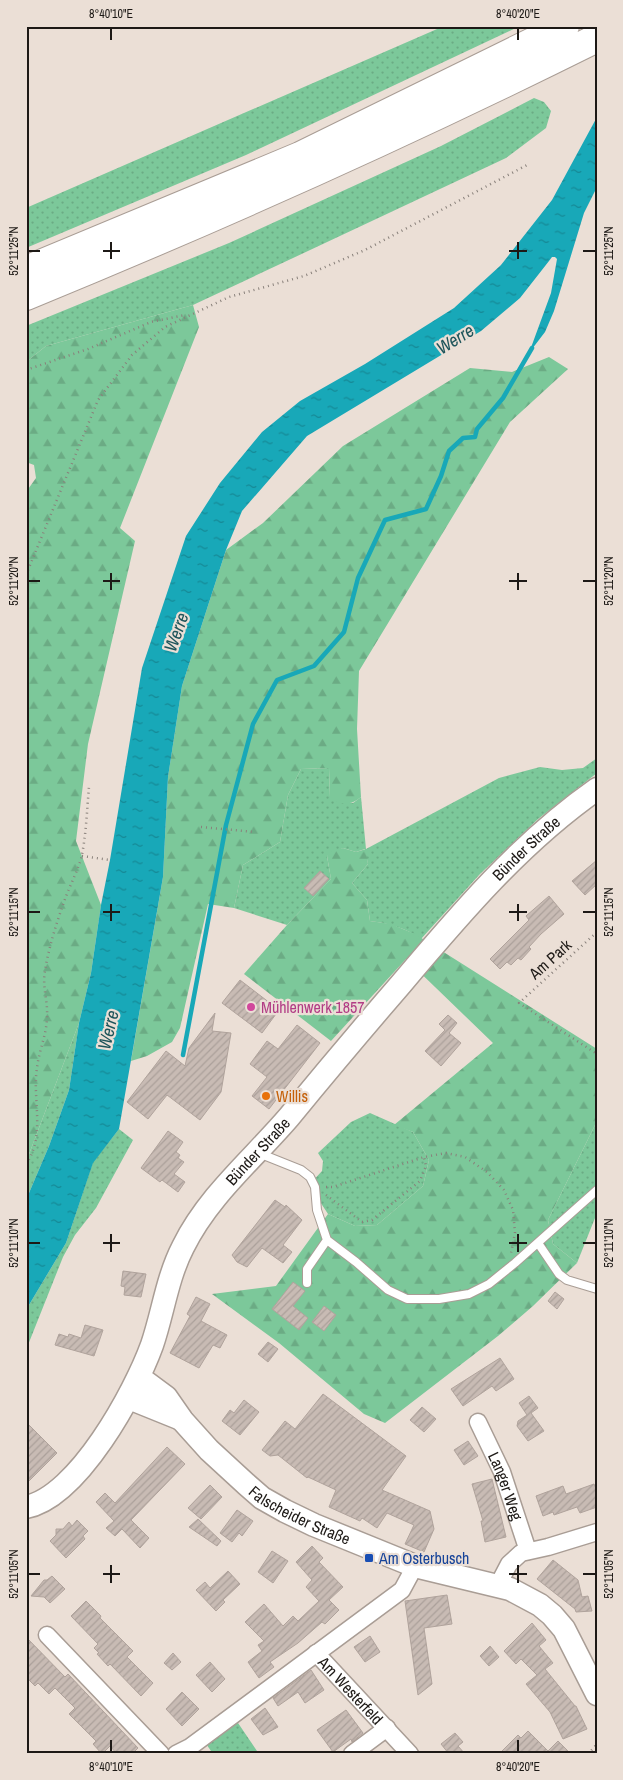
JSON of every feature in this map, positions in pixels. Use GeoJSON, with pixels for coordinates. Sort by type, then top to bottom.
{"type":"FeatureCollection","features":[{"type":"Feature","properties":{"kind":"highway"},"geometry":{"type":"LineString","coordinates":[[26,270],[300,156],[565,26]]}},
{"type":"Feature","properties":{"kind":"highway"},"geometry":{"type":"LineString","coordinates":[[26,296],[295,180],[525,74],[597,38]]}},
{"type":"Feature","properties":{"kind":"main road","name":"Bünder Straße"},"geometry":{"type":"LineString","coordinates":[[26,1507],[50,1498],[71,1479],[114,1423],[129,1398],[152,1346],[172,1272],[193,1227],[227,1184],[259,1151],[437,941],[489,884],[546,829],[597,790]]}},
{"type":"Feature","properties":{"kind":"main road","name":"Falscheider Straße"},"geometry":{"type":"LineString","coordinates":[[139,1377],[166,1397],[182,1420],[209,1450],[246,1484],[270,1502],[314,1525],[415,1566],[498,1585],[522,1594],[540,1605],[564,1629],[597,1694]]}},
{"type":"Feature","properties":{"kind":"main road","name":"Falscheider Straße"},"geometry":{"type":"LineString","coordinates":[[129,1398],[182,1420]]}},
{"type":"Feature","properties":{"kind":"street","name":"Langer Weg"},"geometry":{"type":"LineString","coordinates":[[478,1422],[502,1472],[528,1551]]}},
{"type":"Feature","properties":{"kind":"street"},"geometry":{"type":"LineString","coordinates":[[498,1585],[509,1564],[521,1553],[597,1532]]}},
{"type":"Feature","properties":{"kind":"street"},"geometry":{"type":"LineString","coordinates":[[176,1754],[190,1747],[402,1590],[415,1566]]}},
{"type":"Feature","properties":{"kind":"street"},"geometry":{"type":"LineString","coordinates":[[47,1635],[161,1754]]}},
{"type":"Feature","properties":{"kind":"street","name":"Am Westerfeld"},"geometry":{"type":"LineString","coordinates":[[316,1653],[410,1754]]}},
{"type":"Feature","properties":{"kind":"street","name":"Am Westerfeld"},"geometry":{"type":"LineString","coordinates":[[352,1754],[387,1728]]}},
{"type":"Feature","properties":{"kind":"lane"},"geometry":{"type":"LineString","coordinates":[[259,1151],[266,1156],[301,1170],[310,1177],[315,1187],[317,1210],[327,1240],[388,1290],[407,1299],[439,1299],[468,1294],[489,1284],[515,1264],[597,1190]]}},
{"type":"Feature","properties":{"kind":"lane"},"geometry":{"type":"LineString","coordinates":[[308,1283],[307,1269],[327,1240]]}},
{"type":"Feature","properties":{"kind":"lane"},"geometry":{"type":"LineString","coordinates":[[538,1242],[559,1274],[567,1280],[597,1289]]}},
{"type":"Feature","properties":{"kind":"path"},"geometry":{"type":"LineString","coordinates":[[26,575],[98,400],[132,355],[165,327],[229,296],[304,276],[365,250],[529,164]]}},
{"type":"Feature","properties":{"kind":"path"},"geometry":{"type":"LineString","coordinates":[[26,370],[88,349],[151,322],[190,314]]}},
{"type":"Feature","properties":{"kind":"path"},"geometry":{"type":"LineString","coordinates":[[26,1164],[34,1149],[38,1122],[35,1092],[37,1067],[43,1046],[48,1014],[44,985],[45,971],[63,904],[74,881],[82,856],[89,787]]}},
{"type":"Feature","properties":{"kind":"path"},"geometry":{"type":"LineString","coordinates":[[201,827],[255,832]]}},
{"type":"Feature","properties":{"kind":"path"},"geometry":{"type":"LineString","coordinates":[[82,856],[110,860]]}},
{"type":"Feature","properties":{"kind":"path","name":"Am Park"},"geometry":{"type":"LineString","coordinates":[[597,932],[519,1003],[597,1054]]}},
{"type":"Feature","properties":{"kind":"path"},"geometry":{"type":"LineString","coordinates":[[315,1187],[333,1187],[424,1157],[446,1153],[465,1157],[487,1172],[504,1190],[513,1210],[515,1233],[510,1252],[515,1264]]}},
{"type":"Feature","properties":{"kind":"path"},"geometry":{"type":"LineString","coordinates":[[315,1187],[362,1222],[372,1220],[420,1181],[426,1166],[424,1157]]}},
{"type":"Feature","properties":{"kind":"path"},"geometry":{"type":"LineString","coordinates":[[588,1754],[597,1744]]}},
{"type":"Feature","properties":{"kind":"green space"},"geometry":{"type":"Polygon","coordinates":[[[444,26],[520,26],[246,155],[26,248],[26,208],[444,26]]]}},
{"type":"Feature","properties":{"kind":"green space"},"geometry":{"type":"Polygon","coordinates":[[[534,98],[544,102],[551,111],[546,128],[506,158],[193,305],[46,346],[26,362],[26,326],[229,243],[441,146],[534,98]]]}},
{"type":"Feature","properties":{"kind":"green space"},"geometry":{"type":"Polygon","coordinates":[[[193,305],[199,327],[120,528],[135,541],[88,744],[76,841],[101,905],[91,973],[79,1023],[26,1162],[26,492],[36,478],[34,465],[26,462],[26,362],[46,346],[193,305]]]}},
{"type":"Feature","properties":{"kind":"green space"},"geometry":{"type":"Polygon","coordinates":[[[549,357],[568,369],[510,422],[359,671],[357,729],[361,797],[346,804],[334,800],[330,798],[329,768],[301,769],[288,795],[280,842],[243,865],[234,908],[208,904],[180,1028],[172,1042],[147,1056],[131,1061],[163,877],[168,777],[182,686],[226,550],[263,523],[343,446],[470,368],[512,372],[549,357]]]}},
{"type":"Feature","properties":{"kind":"green space"},"geometry":{"type":"Polygon","coordinates":[[[597,758],[597,773],[538,819],[480,874],[421,939],[397,927],[370,921],[367,900],[352,883],[368,864],[365,849],[356,852],[343,848],[327,856],[331,879],[287,925],[234,908],[243,865],[280,842],[288,795],[301,769],[329,768],[330,797],[353,803],[361,797],[366,849],[499,778],[540,767],[562,770],[583,768],[597,758]]]}},
{"type":"Feature","properties":{"kind":"green space"},"geometry":{"type":"Polygon","coordinates":[[[343,848],[356,852],[366,849],[368,864],[352,883],[367,900],[370,921],[391,924],[415,934],[597,1049],[597,1121],[548,1220],[553,1244],[577,1263],[533,1306],[498,1336],[385,1423],[364,1414],[279,1343],[212,1294],[276,1286],[328,1214],[355,1226],[377,1225],[423,1186],[429,1160],[413,1132],[394,1125],[493,1043],[406,959],[331,1041],[244,974],[331,879],[327,856],[329,852],[343,848]]]}},
{"type":"Feature","properties":{"kind":"green space"},"geometry":{"type":"Polygon","coordinates":[[[79,1023],[69,1090],[49,1146],[26,1200],[26,1162],[79,1023]]]}},
{"type":"Feature","properties":{"kind":"green space"},"geometry":{"type":"Polygon","coordinates":[[[370,1113],[413,1132],[429,1160],[423,1186],[377,1225],[355,1226],[328,1214],[309,1185],[322,1171],[323,1161],[318,1153],[351,1122],[370,1113]]]}},
{"type":"Feature","properties":{"kind":"green space"},"geometry":{"type":"Polygon","coordinates":[[[597,1121],[597,1213],[577,1263],[553,1244],[548,1220],[597,1121]]]}},
{"type":"Feature","properties":{"kind":"green space"},"geometry":{"type":"Polygon","coordinates":[[[119,1129],[133,1140],[96,1208],[75,1235],[63,1257],[26,1350],[26,1310],[66,1243],[93,1162],[119,1129]]]}},
{"type":"Feature","properties":{"kind":"green space"},"geometry":{"type":"Polygon","coordinates":[[[236,1720],[259,1754],[213,1754],[205,1742],[236,1720]]]}},
{"type":"Feature","properties":{"kind":"water","name":"Werre"},"geometry":{"type":"Polygon","coordinates":[[[597,117],[597,187],[584,213],[554,311],[545,332],[529,353],[551,293],[557,259],[555,257],[552,257],[520,298],[481,331],[307,436],[242,511],[226,550],[182,686],[168,777],[163,877],[119,1129],[93,1163],[66,1243],[26,1310],[26,1200],[49,1146],[69,1090],[79,1023],[91,973],[142,668],[186,536],[220,483],[262,432],[300,401],[365,364],[454,308],[501,265],[552,200],[597,117]]]}},
{"type":"Feature","properties":{"kind":"building"},"geometry":{"type":"Polygon","coordinates":[[[597,860],[597,884],[585,895],[572,881],[597,860]]]}},
{"type":"Feature","properties":{"kind":"building"},"geometry":{"type":"Polygon","coordinates":[[[320,871],[329,879],[313,896],[304,888],[320,871]]]}},
{"type":"Feature","properties":{"kind":"building"},"geometry":{"type":"Polygon","coordinates":[[[549,896],[564,914],[541,934],[529,947],[531,949],[521,960],[518,958],[511,965],[507,962],[500,969],[490,959],[529,920],[526,916],[549,896]]]}},
{"type":"Feature","properties":{"kind":"building","name":"Mühlenwerk 1857"},"geometry":{"type":"Polygon","coordinates":[[[240,980],[279,1010],[262,1033],[222,1003],[240,980]]]}},
{"type":"Feature","properties":{"kind":"building"},"geometry":{"type":"Polygon","coordinates":[[[215,1013],[212,1031],[231,1033],[221,1092],[200,1120],[167,1095],[148,1119],[127,1102],[166,1051],[185,1066],[189,1048],[215,1013]]]}},
{"type":"Feature","properties":{"kind":"building"},"geometry":{"type":"Polygon","coordinates":[[[448,1015],[457,1023],[449,1033],[461,1043],[441,1066],[425,1051],[445,1030],[439,1024],[448,1015]]]}},
{"type":"Feature","properties":{"kind":"building"},"geometry":{"type":"Polygon","coordinates":[[[297,1025],[320,1043],[269,1109],[252,1096],[267,1077],[250,1064],[267,1041],[278,1049],[297,1025]]]}},
{"type":"Feature","properties":{"kind":"building"},"geometry":{"type":"Polygon","coordinates":[[[168,1131],[183,1142],[176,1152],[180,1155],[178,1158],[184,1162],[174,1174],[185,1182],[178,1192],[141,1168],[168,1131]]]}},
{"type":"Feature","properties":{"kind":"building"},"geometry":{"type":"Polygon","coordinates":[[[275,1200],[285,1207],[286,1205],[302,1220],[283,1245],[292,1252],[283,1263],[262,1248],[247,1267],[237,1262],[232,1255],[275,1200]]]}},
{"type":"Feature","properties":{"kind":"building"},"geometry":{"type":"Polygon","coordinates":[[[123,1271],[146,1274],[141,1297],[124,1295],[125,1287],[121,1286],[123,1271]]]}},
{"type":"Feature","properties":{"kind":"building"},"geometry":{"type":"Polygon","coordinates":[[[293,1282],[305,1291],[293,1306],[308,1318],[299,1330],[272,1309],[293,1282]]]}},
{"type":"Feature","properties":{"kind":"building"},"geometry":{"type":"Polygon","coordinates":[[[555,1292],[564,1299],[557,1309],[548,1301],[555,1292]]]}},
{"type":"Feature","properties":{"kind":"building"},"geometry":{"type":"Polygon","coordinates":[[[196,1297],[210,1304],[201,1321],[227,1335],[220,1348],[213,1345],[199,1368],[170,1353],[190,1316],[187,1314],[196,1297]]]}},
{"type":"Feature","properties":{"kind":"building"},"geometry":{"type":"Polygon","coordinates":[[[324,1306],[336,1315],[324,1331],[312,1322],[324,1306]]]}},
{"type":"Feature","properties":{"kind":"building"},"geometry":{"type":"Polygon","coordinates":[[[85,1325],[103,1330],[94,1356],[55,1345],[59,1334],[68,1337],[69,1334],[81,1338],[85,1325]]]}},
{"type":"Feature","properties":{"kind":"building"},"geometry":{"type":"Polygon","coordinates":[[[268,1342],[278,1349],[268,1362],[258,1354],[268,1342]]]}},
{"type":"Feature","properties":{"kind":"building"},"geometry":{"type":"Polygon","coordinates":[[[500,1358],[514,1379],[496,1391],[492,1386],[463,1406],[451,1389],[500,1358]]]}},
{"type":"Feature","properties":{"kind":"building"},"geometry":{"type":"Polygon","coordinates":[[[323,1394],[406,1456],[382,1490],[430,1511],[434,1529],[424,1552],[405,1544],[414,1525],[387,1513],[377,1528],[362,1518],[360,1521],[329,1507],[336,1490],[307,1478],[278,1455],[270,1456],[262,1450],[285,1421],[295,1429],[323,1394]]]}},
{"type":"Feature","properties":{"kind":"building"},"geometry":{"type":"Polygon","coordinates":[[[529,1396],[538,1408],[531,1413],[544,1431],[528,1441],[517,1426],[518,1421],[527,1415],[519,1403],[529,1396]]]}},
{"type":"Feature","properties":{"kind":"building"},"geometry":{"type":"Polygon","coordinates":[[[244,1400],[259,1412],[240,1435],[222,1421],[230,1410],[234,1413],[244,1400]]]}},
{"type":"Feature","properties":{"kind":"building"},"geometry":{"type":"Polygon","coordinates":[[[422,1407],[436,1419],[424,1432],[410,1420],[422,1407]]]}},
{"type":"Feature","properties":{"kind":"building"},"geometry":{"type":"Polygon","coordinates":[[[26,1422],[57,1453],[26,1484],[26,1422]]]}},
{"type":"Feature","properties":{"kind":"building"},"geometry":{"type":"Polygon","coordinates":[[[468,1441],[478,1456],[464,1465],[454,1450],[468,1441]]]}},
{"type":"Feature","properties":{"kind":"building"},"geometry":{"type":"Polygon","coordinates":[[[167,1447],[185,1464],[131,1520],[149,1538],[140,1548],[122,1529],[115,1536],[106,1528],[114,1521],[96,1502],[105,1493],[115,1503],[167,1447]]]}},
{"type":"Feature","properties":{"kind":"building"},"geometry":{"type":"Polygon","coordinates":[[[492,1479],[506,1537],[485,1542],[481,1521],[483,1521],[472,1484],[492,1479]]]}},
{"type":"Feature","properties":{"kind":"building"},"geometry":{"type":"Polygon","coordinates":[[[594,1484],[597,1491],[597,1507],[580,1513],[577,1507],[554,1515],[553,1512],[543,1516],[536,1496],[563,1486],[566,1494],[594,1484]]]}},
{"type":"Feature","properties":{"kind":"building"},"geometry":{"type":"Polygon","coordinates":[[[210,1485],[222,1497],[201,1519],[188,1508],[210,1485]]]}},
{"type":"Feature","properties":{"kind":"building"},"geometry":{"type":"Polygon","coordinates":[[[237,1510],[253,1521],[242,1536],[239,1533],[232,1542],[220,1533],[237,1510]]]}},
{"type":"Feature","properties":{"kind":"building"},"geometry":{"type":"Polygon","coordinates":[[[198,1519],[221,1541],[217,1546],[189,1527],[198,1519]]]}},
{"type":"Feature","properties":{"kind":"building"},"geometry":{"type":"Polygon","coordinates":[[[77,1520],[88,1531],[83,1536],[85,1539],[66,1558],[50,1541],[56,1535],[56,1529],[63,1529],[69,1522],[72,1526],[77,1520]]]}},
{"type":"Feature","properties":{"kind":"building"},"geometry":{"type":"Polygon","coordinates":[[[312,1546],[323,1558],[319,1562],[343,1587],[329,1600],[339,1610],[325,1624],[322,1622],[298,1643],[270,1662],[274,1667],[259,1678],[248,1662],[262,1651],[258,1645],[264,1641],[245,1622],[264,1604],[283,1626],[293,1616],[298,1621],[319,1601],[306,1587],[312,1580],[296,1562],[312,1546]]]}},
{"type":"Feature","properties":{"kind":"building"},"geometry":{"type":"Polygon","coordinates":[[[272,1551],[288,1561],[273,1583],[258,1572],[272,1551]]]}},
{"type":"Feature","properties":{"kind":"building"},"geometry":{"type":"Polygon","coordinates":[[[553,1560],[578,1580],[582,1597],[588,1596],[592,1611],[576,1612],[575,1609],[537,1579],[553,1560]]]}},
{"type":"Feature","properties":{"kind":"building"},"geometry":{"type":"Polygon","coordinates":[[[228,1571],[240,1584],[223,1600],[225,1602],[216,1611],[196,1590],[205,1582],[210,1588],[228,1571]]]}},
{"type":"Feature","properties":{"kind":"building"},"geometry":{"type":"Polygon","coordinates":[[[52,1576],[65,1589],[50,1603],[44,1597],[31,1596],[44,1580],[52,1576]]]}},
{"type":"Feature","properties":{"kind":"building"},"geometry":{"type":"Polygon","coordinates":[[[447,1595],[452,1624],[424,1628],[432,1684],[418,1695],[405,1601],[447,1595]]]}},
{"type":"Feature","properties":{"kind":"building"},"geometry":{"type":"Polygon","coordinates":[[[86,1601],[133,1651],[127,1657],[153,1683],[141,1696],[110,1664],[108,1666],[97,1654],[99,1653],[94,1648],[98,1644],[71,1616],[86,1601]]]}},
{"type":"Feature","properties":{"kind":"building"},"geometry":{"type":"Polygon","coordinates":[[[532,1623],[546,1640],[539,1646],[553,1663],[545,1669],[576,1706],[587,1729],[563,1739],[550,1712],[526,1684],[537,1675],[521,1659],[516,1664],[504,1651],[532,1623]]]}},
{"type":"Feature","properties":{"kind":"building"},"geometry":{"type":"Polygon","coordinates":[[[370,1636],[380,1652],[365,1662],[354,1647],[370,1636]]]}},
{"type":"Feature","properties":{"kind":"building"},"geometry":{"type":"Polygon","coordinates":[[[26,1637],[65,1677],[68,1674],[138,1748],[132,1754],[117,1754],[110,1746],[102,1754],[93,1744],[96,1741],[69,1714],[75,1708],[55,1688],[49,1694],[38,1683],[35,1686],[26,1677],[26,1637]]]}},
{"type":"Feature","properties":{"kind":"building"},"geometry":{"type":"Polygon","coordinates":[[[490,1646],[499,1657],[489,1666],[480,1656],[490,1646]]]}},
{"type":"Feature","properties":{"kind":"building"},"geometry":{"type":"Polygon","coordinates":[[[173,1653],[181,1662],[172,1670],[164,1663],[173,1653]]]}},
{"type":"Feature","properties":{"kind":"building"},"geometry":{"type":"Polygon","coordinates":[[[210,1662],[225,1679],[212,1692],[196,1675],[210,1662]]]}},
{"type":"Feature","properties":{"kind":"building"},"geometry":{"type":"Polygon","coordinates":[[[311,1670],[324,1690],[305,1703],[298,1692],[278,1706],[273,1698],[311,1670]]]}},
{"type":"Feature","properties":{"kind":"building"},"geometry":{"type":"Polygon","coordinates":[[[182,1692],[199,1709],[182,1726],[166,1709],[182,1692]]]}},
{"type":"Feature","properties":{"kind":"building"},"geometry":{"type":"Polygon","coordinates":[[[265,1708],[278,1727],[263,1735],[251,1719],[265,1708]]]}},
{"type":"Feature","properties":{"kind":"building"},"geometry":{"type":"Polygon","coordinates":[[[346,1710],[363,1733],[352,1742],[351,1739],[333,1752],[317,1730],[346,1710]]]}},
{"type":"Feature","properties":{"kind":"building"},"geometry":{"type":"Polygon","coordinates":[[[528,1731],[548,1751],[558,1741],[571,1754],[499,1754],[518,1735],[521,1738],[528,1731]]]}},
{"type":"Feature","properties":{"kind":"building"},"geometry":{"type":"Polygon","coordinates":[[[455,1733],[463,1742],[458,1746],[465,1754],[449,1754],[441,1744],[455,1733]]]}},
{"type":"Feature","properties":{"kind":"waterway"},"geometry":{"type":"LineString","coordinates":[[183,1055],[226,825],[253,724],[277,680],[314,666],[344,632],[358,578],[385,520],[426,509],[441,476],[449,451],[463,438],[475,437],[477,429],[503,398],[532,348]]}},
{"type":"Feature","properties":{"kind":"place","name":"Mühlenwerk 1857"},"geometry":{"type":"Point","coordinates":[251,1007]}},
{"type":"Feature","properties":{"kind":"place","name":"Willis"},"geometry":{"type":"Point","coordinates":[266,1096]}},
{"type":"Feature","properties":{"kind":"place","name":"Am Osterbusch"},"geometry":{"type":"Point","coordinates":[369,1558]}}]}
